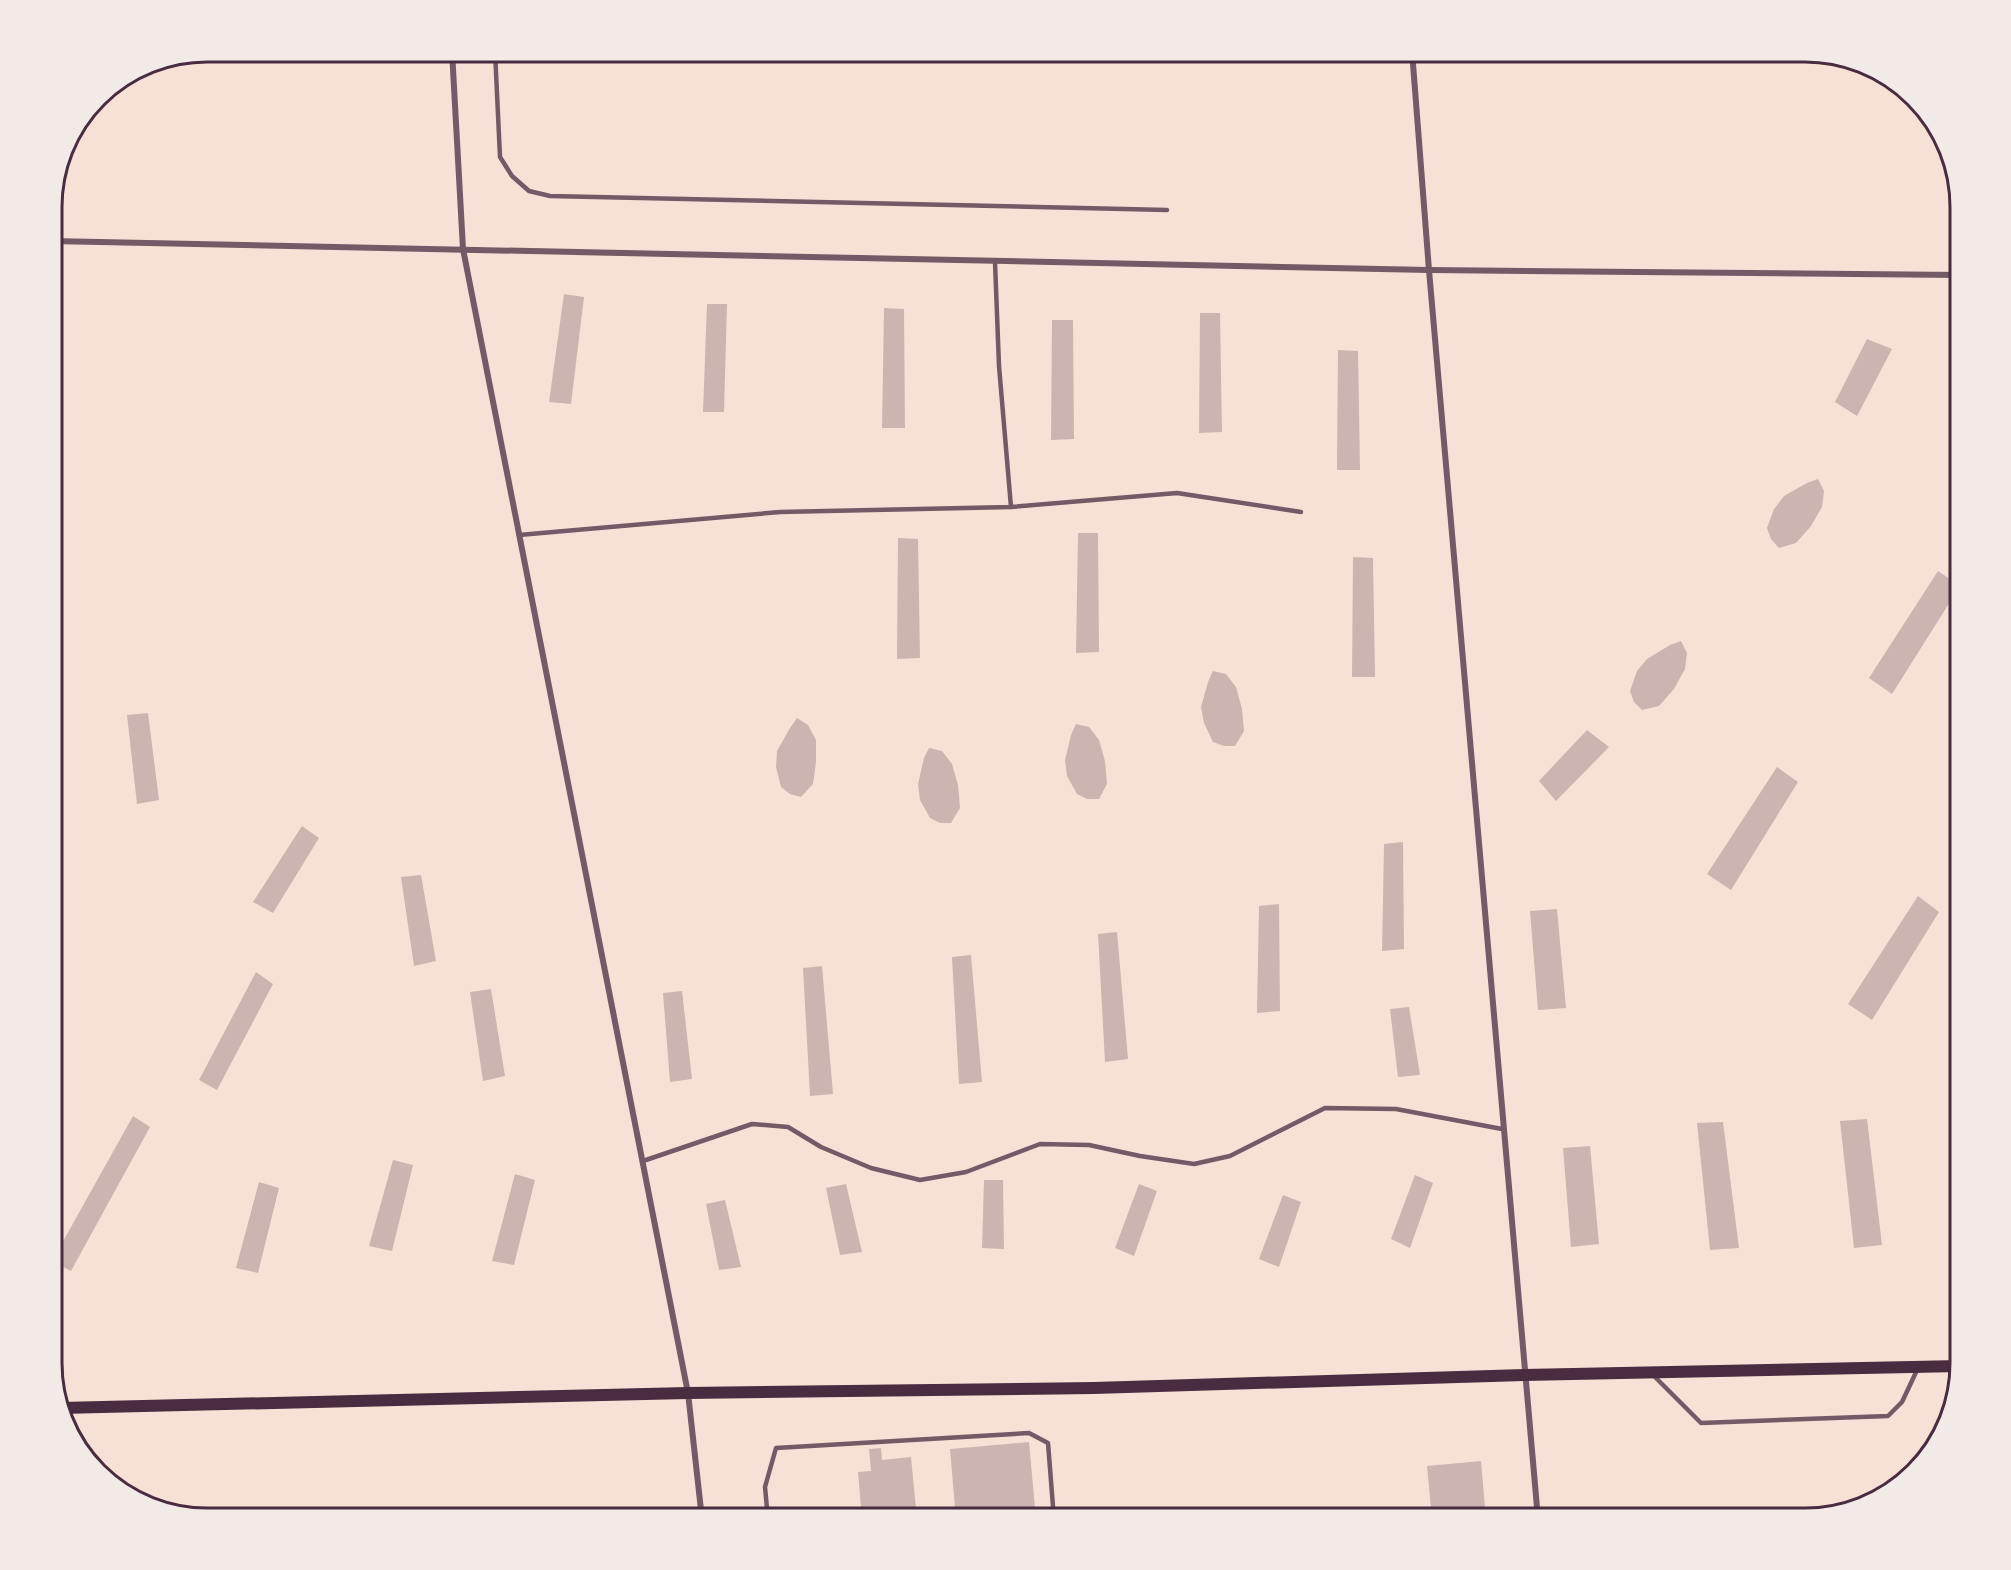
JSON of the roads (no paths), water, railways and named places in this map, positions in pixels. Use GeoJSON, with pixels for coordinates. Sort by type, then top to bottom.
{"type":"FeatureCollection","features":[{"type":"Feature","properties":{"kind":"main road"},"geometry":{"type":"LineString","coordinates":[[69,1408],[688,1393],[1094,1388],[1524,1375],[1950,1366]]}},
{"type":"Feature","properties":{"kind":"street"},"geometry":{"type":"LineString","coordinates":[[453,62],[463,249],[688,1393],[696,1446],[701,1508]]}},
{"type":"Feature","properties":{"kind":"street"},"geometry":{"type":"LineString","coordinates":[[1413,62],[1502,1130],[1537,1508]]}},
{"type":"Feature","properties":{"kind":"street"},"geometry":{"type":"LineString","coordinates":[[62,241],[1429,270],[1950,275]]}},
{"type":"Feature","properties":{"kind":"lane"},"geometry":{"type":"LineString","coordinates":[[496,62],[500,157],[512,176],[529,191],[549,196],[1167,210]]}},
{"type":"Feature","properties":{"kind":"lane"},"geometry":{"type":"LineString","coordinates":[[995,262],[999,366],[1011,507]]}},
{"type":"Feature","properties":{"kind":"lane"},"geometry":{"type":"LineString","coordinates":[[519,535],[780,512],[1011,507],[1177,493],[1301,512]]}},
{"type":"Feature","properties":{"kind":"lane"},"geometry":{"type":"LineString","coordinates":[[643,1161],[752,1124],[788,1127],[821,1147],[871,1168],[920,1180],[966,1173],[1040,1144],[1089,1145],[1194,1164],[1230,1156],[1325,1108],[1396,1109],[1502,1130]]}},
{"type":"Feature","properties":{"kind":"lane"},"geometry":{"type":"LineString","coordinates":[[1651,1373],[1701,1423],[1888,1416],[1902,1402],[1918,1367]]}},
{"type":"Feature","properties":{"kind":"lane"},"geometry":{"type":"LineString","coordinates":[[767,1508],[765,1487],[776,1448],[1029,1433],[1048,1443],[1053,1508]]}}]}
